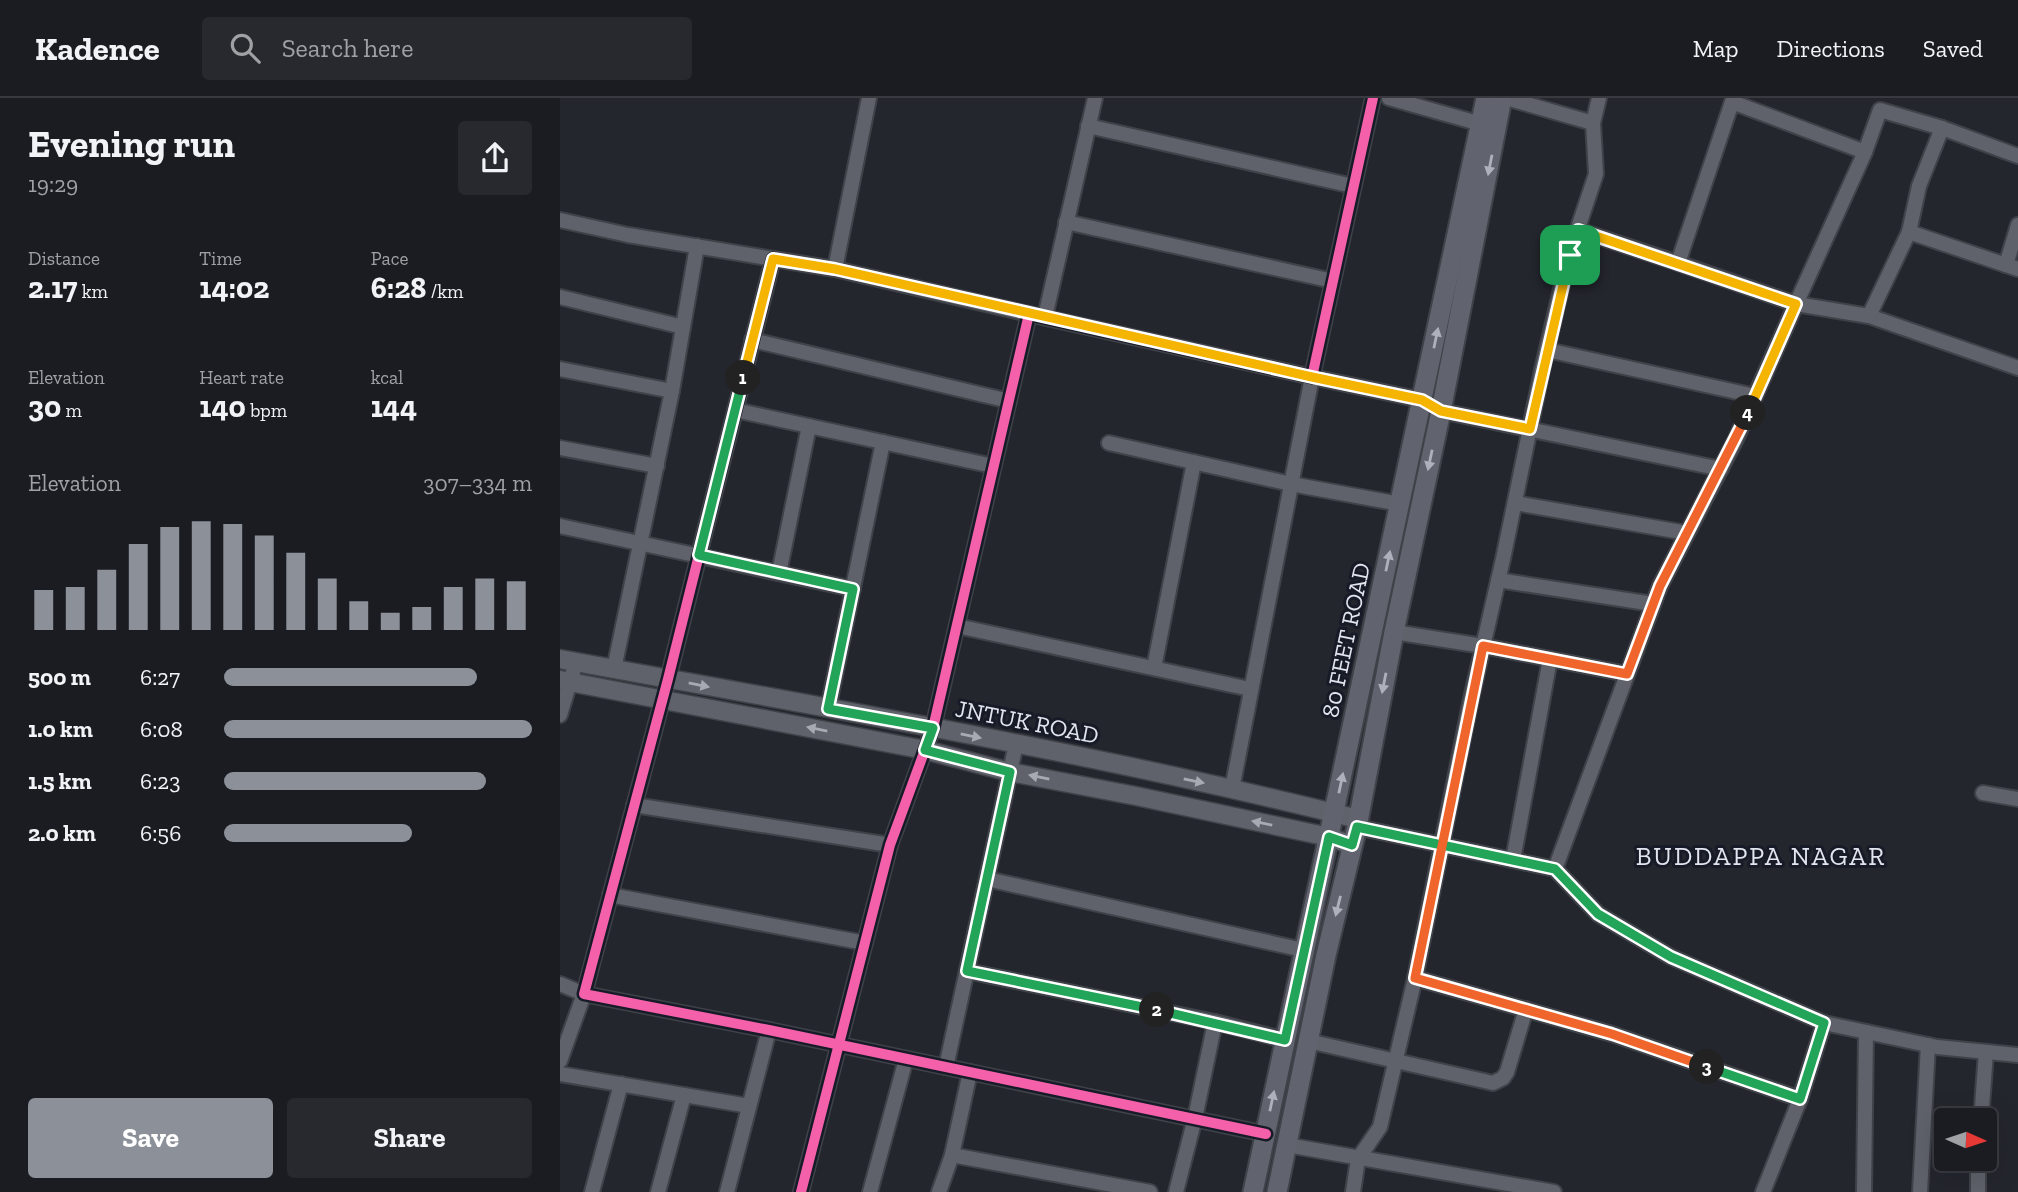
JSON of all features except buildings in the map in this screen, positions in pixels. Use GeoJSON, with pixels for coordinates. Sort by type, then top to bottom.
{"type":"FeatureCollection","features":[{"type":"Feature","properties":{"kind":"main road","name":"80 FEET ROAD"},"geometry":{"type":"LineString","coordinates":[[1253,1192],[1486,98]]}},
{"type":"Feature","properties":{"kind":"main road","name":"80 FEET ROAD"},"geometry":{"type":"LineString","coordinates":[[1278,1192],[1308,1041],[1356,830],[1504,98]]}},
{"type":"Feature","properties":{"kind":"street"},"geometry":{"type":"LineString","coordinates":[[835,269],[869,98]]}},
{"type":"Feature","properties":{"kind":"street"},"geometry":{"type":"LineString","coordinates":[[1045,317],[1095,98]]}},
{"type":"Feature","properties":{"kind":"street"},"geometry":{"type":"LineString","coordinates":[[1231,789],[1312,377],[1373,98]]}},
{"type":"Feature","properties":{"kind":"street"},"geometry":{"type":"LineString","coordinates":[[1389,98],[1481,124]]}},
{"type":"Feature","properties":{"kind":"street"},"geometry":{"type":"LineString","coordinates":[[1504,98],[1593,123]]}},
{"type":"Feature","properties":{"kind":"street"},"geometry":{"type":"LineString","coordinates":[[1353,1192],[1358,1159],[1380,1127],[1396,1060],[1547,350],[1578,230],[1596,174],[1593,123],[1599,98]]}},
{"type":"Feature","properties":{"kind":"street"},"geometry":{"type":"LineString","coordinates":[[1678,263],[1730,99],[1865,152]]}},
{"type":"Feature","properties":{"kind":"street"},"geometry":{"type":"LineString","coordinates":[[1555,869],[1653,604],[1755,396],[1865,152],[1882,104],[2018,156]]}},
{"type":"Feature","properties":{"kind":"street"},"geometry":{"type":"LineString","coordinates":[[1088,126],[1353,186]]}},
{"type":"Feature","properties":{"kind":"street"},"geometry":{"type":"LineString","coordinates":[[1869,316],[1909,232],[1919,186],[1942,128]]}},
{"type":"Feature","properties":{"kind":"street"},"geometry":{"type":"LineString","coordinates":[[560,219],[628,235],[835,269],[1422,400],[1441,411],[1721,469]]}},
{"type":"Feature","properties":{"kind":"street"},"geometry":{"type":"LineString","coordinates":[[1066,222],[1333,281]]}},
{"type":"Feature","properties":{"kind":"street"},"geometry":{"type":"LineString","coordinates":[[1909,232],[2012,267],[2018,225]]}},
{"type":"Feature","properties":{"kind":"street"},"geometry":{"type":"LineString","coordinates":[[1578,230],[1796,304],[1869,316],[2018,368]]}},
{"type":"Feature","properties":{"kind":"street"},"geometry":{"type":"LineString","coordinates":[[614,669],[672,391],[697,246]]}},
{"type":"Feature","properties":{"kind":"street"},"geometry":{"type":"LineString","coordinates":[[560,1061],[584,993],[634,805],[773,259]]}},
{"type":"Feature","properties":{"kind":"street"},"geometry":{"type":"LineString","coordinates":[[560,297],[683,327]]}},
{"type":"Feature","properties":{"kind":"street"},"geometry":{"type":"LineString","coordinates":[[801,1192],[890,845],[933,728],[1029,314]]}},
{"type":"Feature","properties":{"kind":"street"},"geometry":{"type":"LineString","coordinates":[[752,340],[1009,401]]}},
{"type":"Feature","properties":{"kind":"street"},"geometry":{"type":"LineString","coordinates":[[1547,350],[1755,396]]}},
{"type":"Feature","properties":{"kind":"street"},"geometry":{"type":"LineString","coordinates":[[560,369],[672,391]]}},
{"type":"Feature","properties":{"kind":"street"},"geometry":{"type":"LineString","coordinates":[[735,410],[993,466]]}},
{"type":"Feature","properties":{"kind":"street"},"geometry":{"type":"LineString","coordinates":[[779,573],[809,426]]}},
{"type":"Feature","properties":{"kind":"street"},"geometry":{"type":"LineString","coordinates":[[828,709],[883,442]]}},
{"type":"Feature","properties":{"kind":"street"},"geometry":{"type":"LineString","coordinates":[[1109,443],[1291,484],[1400,504]]}},
{"type":"Feature","properties":{"kind":"street"},"geometry":{"type":"LineString","coordinates":[[560,448],[657,466]]}},
{"type":"Feature","properties":{"kind":"street"},"geometry":{"type":"LineString","coordinates":[[1154,668],[1194,462]]}},
{"type":"Feature","properties":{"kind":"street"},"geometry":{"type":"LineString","coordinates":[[1515,503],[1687,533]]}},
{"type":"Feature","properties":{"kind":"street"},"geometry":{"type":"LineString","coordinates":[[560,526],[853,589]]}},
{"type":"Feature","properties":{"kind":"street"},"geometry":{"type":"LineString","coordinates":[[1499,580],[1653,604]]}},
{"type":"Feature","properties":{"kind":"street"},"geometry":{"type":"LineString","coordinates":[[957,626],[1250,689]]}},
{"type":"Feature","properties":{"kind":"street"},"geometry":{"type":"LineString","coordinates":[[1394,632],[1627,674]]}},
{"type":"Feature","properties":{"kind":"street"},"geometry":{"type":"LineString","coordinates":[[1513,860],[1550,659]]}},
{"type":"Feature","properties":{"kind":"street"},"geometry":{"type":"LineString","coordinates":[[560,715],[568,660]]}},
{"type":"Feature","properties":{"kind":"street","name":"JNTUK ROAD"},"geometry":{"type":"LineString","coordinates":[[568,660],[1016,744],[1231,789],[1334,813],[1356,830]]}},
{"type":"Feature","properties":{"kind":"street","name":"JNTUK ROAD"},"geometry":{"type":"LineString","coordinates":[[565,681],[925,750],[1010,772],[1329,837],[1356,830]]}},
{"type":"Feature","properties":{"kind":"street"},"geometry":{"type":"LineString","coordinates":[[946,1068],[1016,744]]}},
{"type":"Feature","properties":{"kind":"street"},"geometry":{"type":"LineString","coordinates":[[1983,793],[2018,799]]}},
{"type":"Feature","properties":{"kind":"street"},"geometry":{"type":"LineString","coordinates":[[634,805],[890,845]]}},
{"type":"Feature","properties":{"kind":"street"},"geometry":{"type":"LineString","coordinates":[[1356,830],[1555,869],[1598,914],[1671,957],[1824,1023],[1928,1045],[2018,1055]]}},
{"type":"Feature","properties":{"kind":"street"},"geometry":{"type":"LineString","coordinates":[[987,879],[1303,950]]}},
{"type":"Feature","properties":{"kind":"street"},"geometry":{"type":"LineString","coordinates":[[610,895],[865,943]]}},
{"type":"Feature","properties":{"kind":"street"},"geometry":{"type":"LineString","coordinates":[[967,971],[1215,1022],[1285,1040]]}},
{"type":"Feature","properties":{"kind":"street"},"geometry":{"type":"LineString","coordinates":[[1415,978],[1612,1034],[1800,1099]]}},
{"type":"Feature","properties":{"kind":"street"},"geometry":{"type":"LineString","coordinates":[[560,984],[584,993],[1266,1134]]}},
{"type":"Feature","properties":{"kind":"street"},"geometry":{"type":"LineString","coordinates":[[1308,1041],[1488,1082],[1499,1081],[1507,1072],[1526,1009]]}},
{"type":"Feature","properties":{"kind":"street"},"geometry":{"type":"LineString","coordinates":[[1177,1192],[1215,1022]]}},
{"type":"Feature","properties":{"kind":"street"},"geometry":{"type":"LineString","coordinates":[[1763,1192],[1800,1099],[1824,1023]]}},
{"type":"Feature","properties":{"kind":"street"},"geometry":{"type":"LineString","coordinates":[[726,1192],[769,1030]]}},
{"type":"Feature","properties":{"kind":"street"},"geometry":{"type":"LineString","coordinates":[[1864,1192],[1866,1032]]}},
{"type":"Feature","properties":{"kind":"street"},"geometry":{"type":"LineString","coordinates":[[1920,1192],[1928,1045]]}},
{"type":"Feature","properties":{"kind":"street"},"geometry":{"type":"LineString","coordinates":[[1982,1108],[1986,1052]]}},
{"type":"Feature","properties":{"kind":"street"},"geometry":{"type":"LineString","coordinates":[[870,1192],[906,1059]]}},
{"type":"Feature","properties":{"kind":"street"},"geometry":{"type":"LineString","coordinates":[[939,1192],[952,1155],[970,1072]]}},
{"type":"Feature","properties":{"kind":"street"},"geometry":{"type":"LineString","coordinates":[[560,1074],[749,1106]]}},
{"type":"Feature","properties":{"kind":"street"},"geometry":{"type":"LineString","coordinates":[[592,1192],[621,1084]]}},
{"type":"Feature","properties":{"kind":"street"},"geometry":{"type":"LineString","coordinates":[[658,1192],[684,1095]]}},
{"type":"Feature","properties":{"kind":"street"},"geometry":{"type":"LineString","coordinates":[[1287,1145],[1554,1192]]}},
{"type":"Feature","properties":{"kind":"street"},"geometry":{"type":"LineString","coordinates":[[952,1155],[1116,1189],[1150,1192]]}},
{"type":"Feature","properties":{"kind":"street"},"geometry":{"type":"LineString","coordinates":[[1978,1171],[1978,1192]]}},
{"type":"Feature","properties":{"kind":"cycle path"},"geometry":{"type":"LineString","coordinates":[[801,1192],[890,845],[933,728],[1029,314],[1312,377],[1373,98]]}},
{"type":"Feature","properties":{"kind":"cycle path"},"geometry":{"type":"LineString","coordinates":[[773,259],[668,679],[584,994],[1266,1134]]}},
{"type":"Feature","properties":{"kind":"district","name":"BUDDAPPA NAGAR"},"geometry":{"type":"Point","coordinates":[1761,856]}},
{"type":"Feature","properties":{"kind":"route"},"geometry":{"type":"LineString","coordinates":[[1570,255],[1530,429],[1441,411],[1422,400],[835,269],[773,259],[699,555],[853,589],[828,709],[933,728],[925,750],[1010,772],[967,971],[1215,1022],[1285,1040],[1329,837],[1352,845],[1357,827],[1443,846],[1555,869],[1598,914],[1671,957],[1824,1023],[1800,1099],[1612,1034],[1415,978],[1443,846],[1471,699],[1483,646],[1627,674],[1660,586],[1736,439],[1796,304],[1578,230],[1570,255]]}}]}
